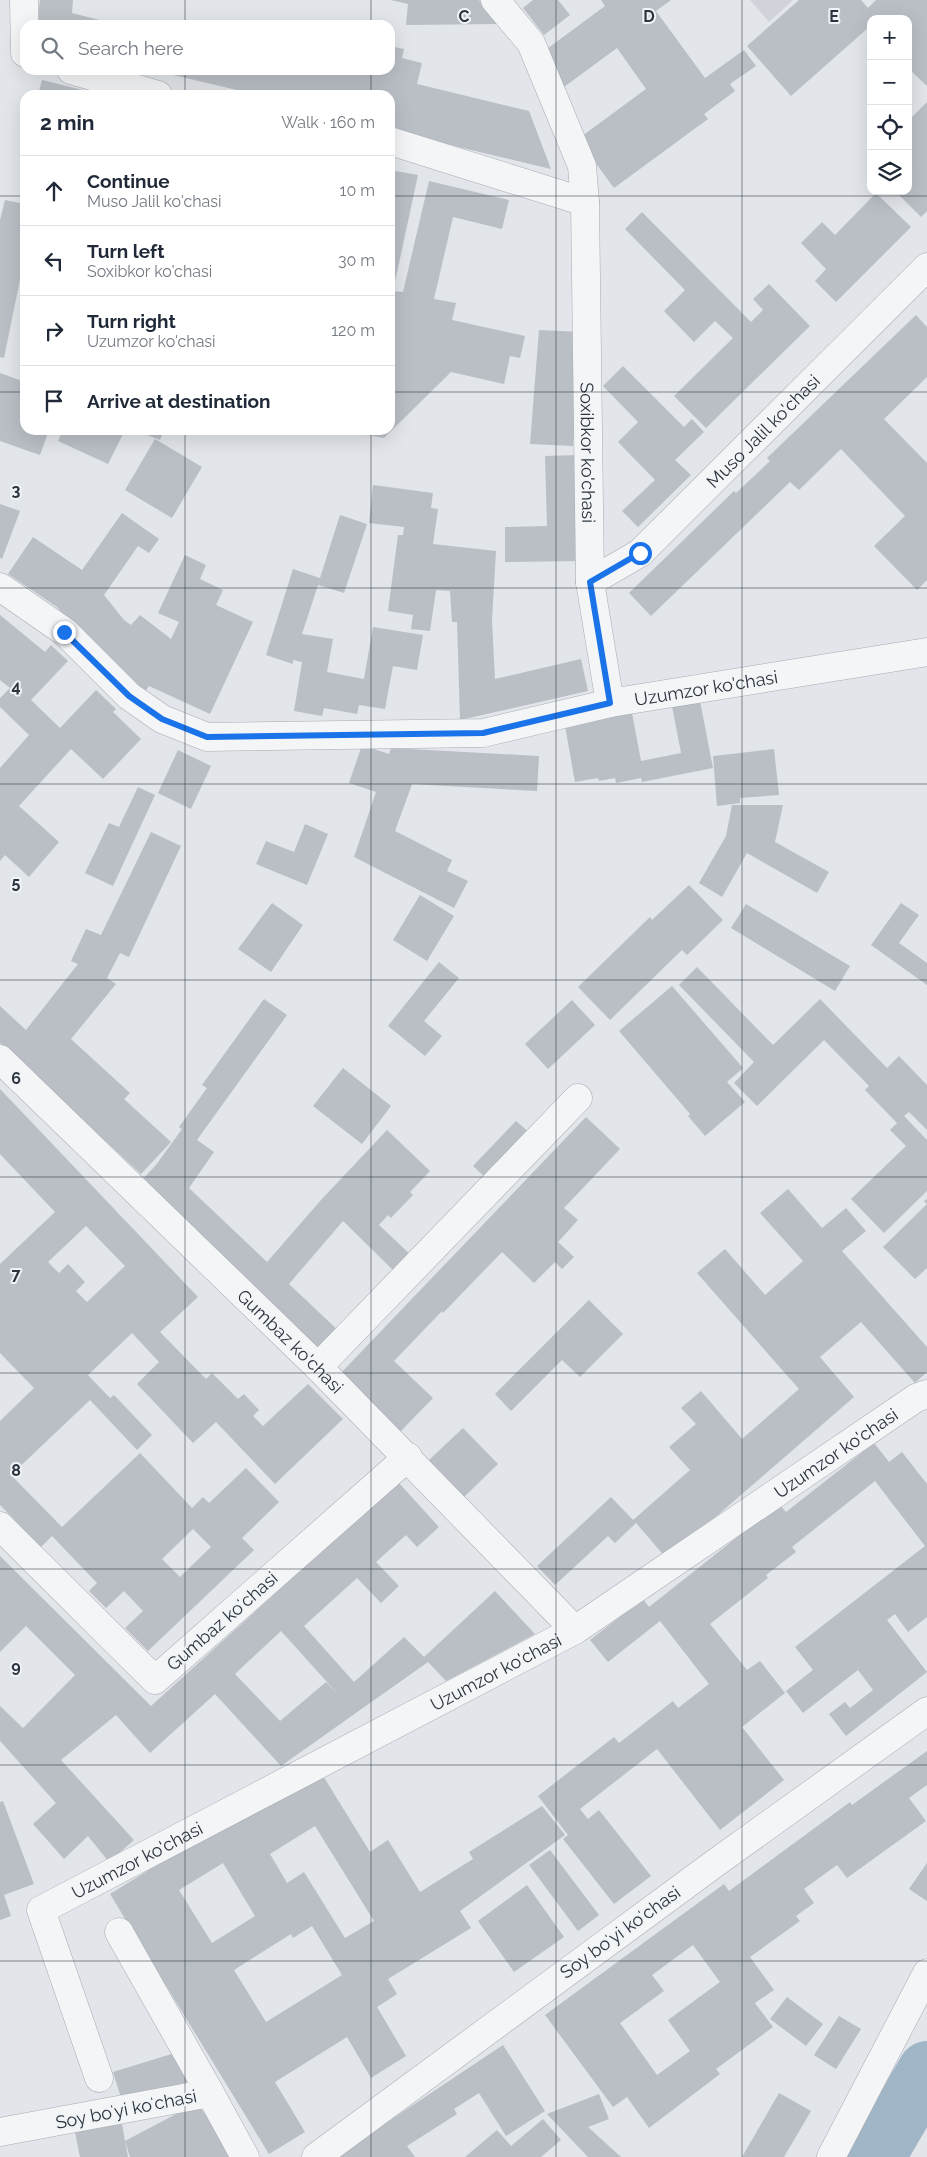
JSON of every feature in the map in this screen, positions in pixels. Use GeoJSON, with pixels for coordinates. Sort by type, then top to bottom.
{"type":"FeatureCollection","features":[{"type":"Feature","properties":{"kind":"street"},"geometry":{"type":"LineString","coordinates":[[24,0],[24,20]]}},
{"type":"Feature","properties":{"kind":"street","name":"Soxibkor ko'chasi"},"geometry":{"type":"LineString","coordinates":[[495,0],[531,43],[582,166],[585,202],[590,582],[610,703]]}},
{"type":"Feature","properties":{"kind":"street"},"geometry":{"type":"LineString","coordinates":[[89,75],[141,90]]}},
{"type":"Feature","properties":{"kind":"street"},"geometry":{"type":"LineString","coordinates":[[395,143],[585,202]]}},
{"type":"Feature","properties":{"kind":"street","name":"Muso Jalil ko'chasi"},"geometry":{"type":"LineString","coordinates":[[590,582],[640,553],[927,267]]}},
{"type":"Feature","properties":{"kind":"street","name":"Uzumzor ko'chasi"},"geometry":{"type":"LineString","coordinates":[[0,587],[64,632],[129,696],[162,719],[207,737],[483,733],[610,703],[927,652]]}},
{"type":"Feature","properties":{"kind":"street","name":"Gumbaz ko'chasi"},"geometry":{"type":"LineString","coordinates":[[0,1059],[318,1366],[575,1630]]}},
{"type":"Feature","properties":{"kind":"street"},"geometry":{"type":"LineString","coordinates":[[318,1366],[578,1098]]}},
{"type":"Feature","properties":{"kind":"street","name":"Uzumzor ko'chasi"},"geometry":{"type":"LineString","coordinates":[[100,2078],[41,1910],[575,1630],[916,1398],[927,1394]]}},
{"type":"Feature","properties":{"kind":"street","name":"Gumbaz koʻchasi"},"geometry":{"type":"LineString","coordinates":[[0,1526],[155,1680],[408,1457]]}},
{"type":"Feature","properties":{"kind":"street","name":"Soy boʻyi koʻchasi"},"geometry":{"type":"LineString","coordinates":[[316,2157],[714,1864],[927,1711]]}},
{"type":"Feature","properties":{"kind":"street"},"geometry":{"type":"LineString","coordinates":[[119,1932],[210,2093]]}},
{"type":"Feature","properties":{"kind":"street"},"geometry":{"type":"LineString","coordinates":[[831,2157],[927,1973]]}},
{"type":"Feature","properties":{"kind":"street","name":"Soy boʻyi koʻchasi"},"geometry":{"type":"LineString","coordinates":[[0,2132],[210,2093],[245,2157]]}},
{"type":"Feature","properties":{"kind":"shaded area"},"geometry":{"type":"Polygon","coordinates":[[[750,0],[793,0],[769,22],[750,0]]]}},
{"type":"Feature","properties":{"kind":"building"},"geometry":{"type":"Polygon","coordinates":[[[40,0],[73,0],[72,13],[99,20],[38,20],[40,0]]]}},
{"type":"Feature","properties":{"kind":"building"},"geometry":{"type":"Polygon","coordinates":[[[391,0],[479,0],[498,24],[406,25],[408,4],[391,0]]]}},
{"type":"Feature","properties":{"kind":"building"},"geometry":{"type":"Polygon","coordinates":[[[533,0],[558,0],[570,15],[544,35],[523,8],[533,0]]]}},
{"type":"Feature","properties":{"kind":"building"},"geometry":{"type":"Polygon","coordinates":[[[601,0],[671,0],[656,11],[705,78],[744,50],[756,66],[730,84],[735,91],[704,114],[708,119],[614,188],[578,139],[646,89],[617,48],[564,87],[540,54],[605,6],[601,0]]]}},
{"type":"Feature","properties":{"kind":"building"},"geometry":{"type":"Polygon","coordinates":[[[799,0],[861,0],[868,8],[876,0],[927,0],[927,86],[912,72],[912,15],[867,15],[867,29],[791,96],[747,46],[799,0]]]}},
{"type":"Feature","properties":{"kind":"building"},"geometry":{"type":"Polygon","coordinates":[[[395,47],[404,49],[402,58],[422,63],[417,84],[529,111],[551,169],[404,134],[405,131],[395,128],[395,90],[237,90],[173,75],[395,75],[395,47]]]}},
{"type":"Feature","properties":{"kind":"building"},"geometry":{"type":"Polygon","coordinates":[[[42,80],[83,90],[39,90],[42,80]]]}},
{"type":"Feature","properties":{"kind":"building"},"geometry":{"type":"Polygon","coordinates":[[[927,102],[927,211],[921,217],[899,195],[912,195],[912,117],[927,102]]]}},
{"type":"Feature","properties":{"kind":"building"},"geometry":{"type":"Polygon","coordinates":[[[395,171],[418,175],[395,282],[395,171]]]}},
{"type":"Feature","properties":{"kind":"building"},"geometry":{"type":"Polygon","coordinates":[[[429,181],[509,200],[502,229],[453,217],[434,299],[456,303],[452,320],[525,336],[520,358],[510,356],[504,384],[451,372],[395,427],[395,291],[403,292],[429,181]]]}},
{"type":"Feature","properties":{"kind":"building"},"geometry":{"type":"Polygon","coordinates":[[[874,195],[878,195],[911,227],[836,302],[815,281],[826,269],[801,243],[822,222],[835,235],[874,195]]]}},
{"type":"Feature","properties":{"kind":"building"},"geometry":{"type":"Polygon","coordinates":[[[5,200],[20,203],[20,280],[4,358],[0,357],[0,220],[5,200]]]}},
{"type":"Feature","properties":{"kind":"building"},"geometry":{"type":"Polygon","coordinates":[[[642,212],[751,322],[763,310],[753,299],[769,284],[810,326],[706,428],[674,396],[733,338],[715,321],[694,342],[664,311],[685,290],[625,229],[642,212]]]}},
{"type":"Feature","properties":{"kind":"building"},"geometry":{"type":"Polygon","coordinates":[[[916,315],[927,327],[927,377],[884,419],[927,463],[927,580],[917,590],[874,546],[905,516],[841,449],[799,490],[790,482],[651,616],[629,593],[734,491],[736,493],[770,461],[767,458],[916,315]]]}},
{"type":"Feature","properties":{"kind":"building"},"geometry":{"type":"Polygon","coordinates":[[[539,330],[581,332],[573,446],[530,444],[539,330]]]}},
{"type":"Feature","properties":{"kind":"building"},"geometry":{"type":"Polygon","coordinates":[[[623,366],[684,427],[692,419],[704,432],[675,460],[691,475],[638,527],[622,511],[655,480],[618,442],[638,422],[603,386],[623,366]]]}},
{"type":"Feature","properties":{"kind":"building"},"geometry":{"type":"Polygon","coordinates":[[[0,373],[20,380],[20,435],[47,435],[40,455],[0,441],[0,373]]]}},
{"type":"Feature","properties":{"kind":"building"},"geometry":{"type":"Polygon","coordinates":[[[61,435],[122,435],[108,464],[58,441],[61,435]]]}},
{"type":"Feature","properties":{"kind":"building"},"geometry":{"type":"Polygon","coordinates":[[[147,435],[162,435],[160,440],[147,435]]]}},
{"type":"Feature","properties":{"kind":"building"},"geometry":{"type":"Polygon","coordinates":[[[368,435],[387,435],[384,438],[368,435]]]}},
{"type":"Feature","properties":{"kind":"building"},"geometry":{"type":"Polygon","coordinates":[[[155,439],[202,467],[172,518],[125,490],[155,439]]]}},
{"type":"Feature","properties":{"kind":"building"},"geometry":{"type":"Polygon","coordinates":[[[579,455],[580,561],[505,562],[505,527],[547,526],[545,456],[579,455]]]}},
{"type":"Feature","properties":{"kind":"building"},"geometry":{"type":"Polygon","coordinates":[[[373,485],[433,493],[431,508],[438,509],[433,544],[496,551],[492,620],[495,679],[581,659],[588,691],[460,720],[457,622],[452,622],[450,591],[436,590],[430,631],[411,629],[413,615],[388,611],[398,535],[403,535],[404,527],[369,523],[373,485]]]}},
{"type":"Feature","properties":{"kind":"building"},"geometry":{"type":"Polygon","coordinates":[[[0,504],[20,511],[2,559],[0,558],[0,504]]]}},
{"type":"Feature","properties":{"kind":"building"},"geometry":{"type":"Polygon","coordinates":[[[122,513],[159,539],[149,553],[138,546],[104,595],[124,620],[131,625],[140,615],[171,639],[179,622],[158,613],[185,555],[206,565],[200,579],[223,590],[216,605],[253,622],[210,714],[149,686],[144,693],[97,656],[57,607],[8,574],[33,537],[82,570],[122,513]]]}},
{"type":"Feature","properties":{"kind":"building"},"geometry":{"type":"Polygon","coordinates":[[[340,515],[367,524],[344,593],[318,585],[302,634],[333,639],[327,672],[364,679],[373,627],[423,635],[417,670],[393,666],[385,709],[359,705],[357,714],[324,708],[322,716],[294,711],[302,662],[293,660],[293,664],[266,655],[293,569],[320,578],[340,515]]]}},
{"type":"Feature","properties":{"kind":"building"},"geometry":{"type":"Polygon","coordinates":[[[0,615],[45,652],[51,645],[68,661],[31,700],[60,728],[96,690],[116,709],[113,712],[141,739],[103,779],[71,749],[19,806],[59,842],[29,877],[5,855],[0,861],[0,768],[29,735],[0,707],[0,698],[10,688],[0,680],[0,615]]]}},
{"type":"Feature","properties":{"kind":"building"},"geometry":{"type":"Polygon","coordinates":[[[700,701],[713,768],[642,782],[641,778],[616,783],[615,778],[599,781],[598,778],[575,782],[565,726],[632,713],[641,761],[681,753],[672,706],[700,701]]]}},
{"type":"Feature","properties":{"kind":"building"},"geometry":{"type":"Polygon","coordinates":[[[362,745],[389,754],[391,748],[539,756],[537,791],[412,784],[395,831],[452,860],[447,871],[468,881],[454,908],[354,857],[376,792],[349,783],[362,745]]]}},
{"type":"Feature","properties":{"kind":"building"},"geometry":{"type":"Polygon","coordinates":[[[774,749],[779,795],[740,798],[740,803],[717,806],[713,756],[774,749]]]}},
{"type":"Feature","properties":{"kind":"building"},"geometry":{"type":"Polygon","coordinates":[[[178,750],[211,766],[191,809],[158,793],[178,750]]]}},
{"type":"Feature","properties":{"kind":"building"},"geometry":{"type":"Polygon","coordinates":[[[138,787],[155,795],[113,886],[85,873],[109,823],[119,827],[138,787]]]}},
{"type":"Feature","properties":{"kind":"building"},"geometry":{"type":"Polygon","coordinates":[[[732,805],[783,805],[775,842],[829,872],[817,893],[747,853],[722,897],[699,883],[726,836],[732,805]]]}},
{"type":"Feature","properties":{"kind":"building"},"geometry":{"type":"Polygon","coordinates":[[[305,824],[328,834],[307,885],[256,864],[266,841],[294,852],[305,824]]]}},
{"type":"Feature","properties":{"kind":"building"},"geometry":{"type":"Polygon","coordinates":[[[151,832],[181,846],[129,957],[120,953],[107,978],[116,984],[71,1039],[130,1093],[124,1099],[171,1142],[141,1174],[0,1043],[0,1006],[26,1030],[78,964],[71,961],[86,929],[101,935],[151,832]]]}},
{"type":"Feature","properties":{"kind":"building"},"geometry":{"type":"Polygon","coordinates":[[[689,885],[723,920],[687,955],[682,950],[610,1020],[578,987],[650,917],[652,920],[689,885]]]}},
{"type":"Feature","properties":{"kind":"building"},"geometry":{"type":"Polygon","coordinates":[[[420,895],[454,916],[427,961],[393,940],[420,895]]]}},
{"type":"Feature","properties":{"kind":"building"},"geometry":{"type":"Polygon","coordinates":[[[272,903],[303,925],[271,972],[238,949],[272,903]]]}},
{"type":"Feature","properties":{"kind":"building"},"geometry":{"type":"Polygon","coordinates":[[[901,903],[919,915],[899,943],[927,963],[927,985],[871,945],[901,903]]]}},
{"type":"Feature","properties":{"kind":"building"},"geometry":{"type":"Polygon","coordinates":[[[746,904],[850,966],[835,991],[731,928],[746,904]]]}},
{"type":"Feature","properties":{"kind":"building"},"geometry":{"type":"Polygon","coordinates":[[[439,962],[459,978],[424,1021],[442,1036],[425,1056],[388,1026],[439,962]]]}},
{"type":"Feature","properties":{"kind":"building"},"geometry":{"type":"Polygon","coordinates":[[[697,967],[773,1045],[820,999],[887,1068],[899,1056],[927,1085],[927,1130],[909,1112],[904,1116],[927,1140],[927,1191],[884,1233],[851,1199],[906,1146],[890,1130],[897,1123],[865,1090],[869,1086],[824,1040],[757,1106],[734,1083],[754,1062],[679,985],[697,967]]]}},
{"type":"Feature","properties":{"kind":"building"},"geometry":{"type":"Polygon","coordinates":[[[672,986],[743,1068],[727,1082],[745,1102],[705,1136],[688,1116],[690,1114],[619,1031],[672,986]]]}},
{"type":"Feature","properties":{"kind":"building"},"geometry":{"type":"Polygon","coordinates":[[[264,999],[287,1015],[197,1140],[214,1152],[189,1188],[267,1262],[321,1200],[387,1130],[430,1171],[410,1192],[413,1195],[391,1218],[388,1215],[379,1225],[412,1256],[396,1273],[343,1221],[289,1284],[343,1335],[323,1356],[141,1181],[156,1165],[182,1129],[179,1127],[207,1088],[202,1085],[264,999]]]}},
{"type":"Feature","properties":{"kind":"building"},"geometry":{"type":"Polygon","coordinates":[[[572,1000],[595,1025],[548,1069],[525,1044],[572,1000]]]}},
{"type":"Feature","properties":{"kind":"building"},"geometry":{"type":"Polygon","coordinates":[[[343,1068],[391,1106],[362,1144],[313,1106],[343,1068]]]}},
{"type":"Feature","properties":{"kind":"building"},"geometry":{"type":"Polygon","coordinates":[[[0,1089],[198,1297],[160,1332],[206,1379],[212,1373],[238,1399],[244,1394],[259,1410],[253,1416],[263,1426],[308,1384],[343,1419],[275,1484],[216,1422],[193,1443],[137,1384],[159,1362],[132,1333],[88,1375],[110,1398],[114,1395],[152,1435],[137,1450],[90,1400],[11,1475],[62,1527],[140,1453],[192,1508],[203,1497],[209,1503],[246,1468],[279,1502],[242,1538],[254,1550],[148,1651],[125,1628],[143,1611],[124,1591],[106,1608],[89,1591],[97,1583],[52,1536],[41,1547],[0,1505],[0,1421],[34,1388],[0,1353],[0,1264],[55,1212],[0,1154],[0,1089]],[[86,1226],[48,1262],[59,1273],[68,1264],[85,1282],[76,1291],[87,1302],[125,1266],[86,1226]],[[193,1529],[162,1559],[180,1577],[211,1547],[193,1529]]]}},
{"type":"Feature","properties":{"kind":"building"},"geometry":{"type":"Polygon","coordinates":[[[586,1117],[620,1149],[564,1208],[578,1220],[558,1242],[574,1257],[562,1269],[555,1262],[534,1283],[502,1252],[443,1313],[442,1311],[394,1361],[433,1398],[399,1433],[339,1375],[586,1117]]]}},
{"type":"Feature","properties":{"kind":"building"},"geometry":{"type":"Polygon","coordinates":[[[516,1121],[532,1135],[488,1180],[473,1166],[516,1121]]]}},
{"type":"Feature","properties":{"kind":"building"},"geometry":{"type":"Polygon","coordinates":[[[788,1189],[822,1228],[846,1208],[866,1231],[842,1251],[927,1347],[927,1372],[915,1383],[861,1322],[820,1357],[854,1397],[667,1559],[636,1523],[615,1543],[608,1536],[555,1585],[537,1566],[611,1497],[633,1520],[690,1470],[669,1447],[696,1424],[681,1408],[701,1391],[742,1439],[799,1389],[697,1273],[725,1249],[765,1295],[803,1261],[760,1213],[788,1189]]]}},
{"type":"Feature","properties":{"kind":"building"},"geometry":{"type":"Polygon","coordinates":[[[927,1204],[927,1268],[915,1279],[883,1247],[927,1204]]]}},
{"type":"Feature","properties":{"kind":"building"},"geometry":{"type":"Polygon","coordinates":[[[589,1300],[623,1334],[580,1377],[562,1360],[511,1411],[495,1394],[589,1300]]]}},
{"type":"Feature","properties":{"kind":"building"},"geometry":{"type":"Polygon","coordinates":[[[463,1428],[498,1464],[463,1498],[428,1461],[463,1428]]]}},
{"type":"Feature","properties":{"kind":"building"},"geometry":{"type":"Polygon","coordinates":[[[874,1443],[889,1462],[902,1452],[927,1484],[927,1617],[908,1632],[895,1614],[887,1620],[927,1672],[846,1736],[829,1714],[845,1702],[850,1708],[873,1690],[858,1670],[803,1713],[786,1691],[813,1670],[795,1647],[925,1546],[875,1481],[792,1547],[796,1552],[766,1575],[768,1578],[710,1624],[747,1670],[760,1661],[785,1693],[742,1727],[784,1780],[720,1830],[657,1749],[580,1809],[588,1819],[599,1810],[651,1876],[614,1904],[563,1839],[568,1835],[538,1796],[614,1737],[619,1743],[673,1701],[678,1708],[709,1684],[660,1621],[608,1662],[590,1640],[643,1599],[649,1607],[779,1504],[786,1512],[874,1443]]]}},
{"type":"Feature","properties":{"kind":"building"},"geometry":{"type":"Polygon","coordinates":[[[398,1482],[439,1527],[417,1547],[406,1535],[376,1562],[399,1586],[381,1603],[357,1578],[304,1626],[354,1682],[404,1637],[424,1657],[495,1591],[535,1634],[446,1681],[428,1662],[281,1766],[215,1694],[150,1753],[116,1715],[61,1760],[134,1840],[109,1862],[88,1836],[64,1859],[33,1824],[56,1803],[0,1741],[0,1706],[23,1728],[75,1675],[26,1626],[0,1652],[0,1556],[151,1706],[398,1482]],[[281,1631],[235,1674],[280,1721],[326,1682],[337,1693],[281,1631]]]}},
{"type":"Feature","properties":{"kind":"building"},"geometry":{"type":"Polygon","coordinates":[[[927,1751],[927,1785],[909,1798],[926,1821],[847,1878],[837,1865],[804,1889],[814,1903],[796,1916],[800,1921],[750,1957],[774,1990],[755,2003],[773,2027],[716,2069],[720,2074],[649,2128],[627,2097],[613,2107],[545,2015],[724,1884],[729,1891],[850,1802],[852,1805],[927,1751]],[[693,1945],[652,1975],[664,1991],[620,2023],[657,2075],[690,2051],[668,2020],[720,1982],[693,1945]]]}},
{"type":"Feature","properties":{"kind":"building"},"geometry":{"type":"Polygon","coordinates":[[[317,1766],[370,1852],[388,1840],[420,1892],[473,1859],[469,1852],[542,1806],[565,1835],[460,1911],[471,1928],[388,1979],[397,1994],[377,2007],[406,2056],[371,2078],[347,2037],[275,2082],[305,2132],[269,2154],[110,1894],[317,1766]],[[315,1826],[270,1854],[287,1883],[304,1872],[345,1938],[374,1921],[315,1826]],[[223,1863],[179,1890],[212,1943],[255,1916],[223,1863]],[[312,1926],[293,1938],[291,1934],[234,1970],[266,2022],[342,1975],[312,1926]]]}},
{"type":"Feature","properties":{"kind":"building"},"geometry":{"type":"Polygon","coordinates":[[[3,1801],[34,1884],[4,1895],[11,1916],[0,1920],[0,1802],[3,1801]]]}},
{"type":"Feature","properties":{"kind":"building"},"geometry":{"type":"Polygon","coordinates":[[[550,1850],[599,1915],[578,1931],[529,1865],[550,1850]]]}},
{"type":"Feature","properties":{"kind":"building"},"geometry":{"type":"Polygon","coordinates":[[[927,1863],[927,1901],[909,1889],[927,1863]]]}},
{"type":"Feature","properties":{"kind":"building"},"geometry":{"type":"Polygon","coordinates":[[[527,1885],[564,1937],[514,1972],[478,1921],[527,1885]]]}},
{"type":"Feature","properties":{"kind":"building"},"geometry":{"type":"Polygon","coordinates":[[[787,1997],[823,2024],[806,2046],[770,2019],[787,1997]]]}},
{"type":"Feature","properties":{"kind":"building"},"geometry":{"type":"Polygon","coordinates":[[[839,2016],[861,2029],[836,2069],[814,2055],[839,2016]]]}},
{"type":"Feature","properties":{"kind":"building"},"geometry":{"type":"Polygon","coordinates":[[[503,2045],[545,2111],[506,2136],[479,2093],[454,2109],[457,2114],[407,2146],[415,2157],[335,2157],[503,2045]]]}},
{"type":"Feature","properties":{"kind":"building"},"geometry":{"type":"Polygon","coordinates":[[[178,2052],[187,2082],[122,2101],[113,2072],[178,2052]]]}},
{"type":"Feature","properties":{"kind":"building"},"geometry":{"type":"Polygon","coordinates":[[[779,2093],[811,2111],[784,2157],[742,2157],[779,2093]]]}},
{"type":"Feature","properties":{"kind":"building"},"geometry":{"type":"Polygon","coordinates":[[[599,2094],[609,2119],[588,2127],[621,2157],[588,2157],[547,2114],[599,2094]]]}},
{"type":"Feature","properties":{"kind":"building"},"geometry":{"type":"Polygon","coordinates":[[[197,2103],[236,2157],[130,2157],[125,2141],[197,2103]]]}},
{"type":"Feature","properties":{"kind":"building"},"geometry":{"type":"Polygon","coordinates":[[[543,2119],[561,2140],[541,2157],[465,2157],[497,2130],[511,2146],[543,2119]]]}},
{"type":"Feature","properties":{"kind":"building"},"geometry":{"type":"Polygon","coordinates":[[[122,2124],[128,2157],[80,2157],[75,2132],[122,2124]]]}},
{"type":"Feature","properties":{"kind":"waterway"},"geometry":{"type":"LineString","coordinates":[[876,2157],[927,2070]]}},
{"type":"Feature","properties":{"kind":"route"},"geometry":{"type":"LineString","coordinates":[[64,632],[129,696],[162,719],[207,737],[483,733],[610,703],[590,582],[640,553]]}}]}
